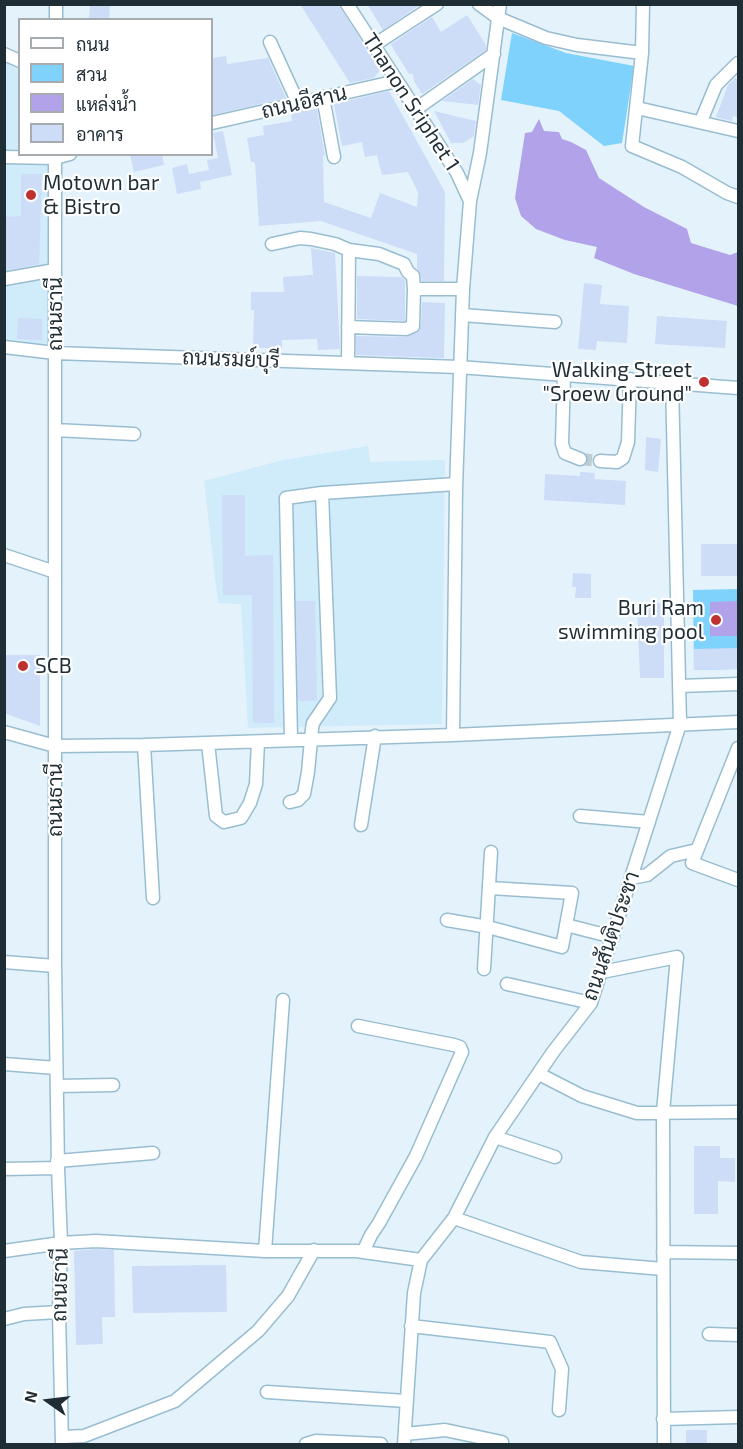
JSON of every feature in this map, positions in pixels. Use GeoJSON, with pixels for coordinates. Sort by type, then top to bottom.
{"type":"FeatureCollection","features":[{"type":"Feature","properties":{"kind":"street","name":"Thanon Sriphet 1"},"geometry":{"type":"LineString","coordinates":[[347,4],[457,173],[470,201]]}},
{"type":"Feature","properties":{"kind":"street"},"geometry":{"type":"LineString","coordinates":[[374,45],[437,4]]}},
{"type":"Feature","properties":{"kind":"street"},"geometry":{"type":"LineString","coordinates":[[479,4],[498,18],[556,40],[577,45],[642,53]]}},
{"type":"Feature","properties":{"kind":"street"},"geometry":{"type":"LineString","coordinates":[[453,735],[456,484],[463,289],[470,201],[480,153],[500,4]]}},
{"type":"Feature","properties":{"kind":"street"},"geometry":{"type":"LineString","coordinates":[[644,4],[638,108],[632,146],[682,167],[727,194],[738,197]]}},
{"type":"Feature","properties":{"kind":"street"},"geometry":{"type":"LineString","coordinates":[[270,42],[298,103]]}},
{"type":"Feature","properties":{"kind":"street"},"geometry":{"type":"LineString","coordinates":[[4,54],[18,60]]}},
{"type":"Feature","properties":{"kind":"street"},"geometry":{"type":"LineString","coordinates":[[416,109],[494,54]]}},
{"type":"Feature","properties":{"kind":"street"},"geometry":{"type":"LineString","coordinates":[[701,121],[716,85],[738,63]]}},
{"type":"Feature","properties":{"kind":"street","name":"ถนนอีสาน"},"geometry":{"type":"LineString","coordinates":[[213,123],[397,81]]}},
{"type":"Feature","properties":{"kind":"street"},"geometry":{"type":"LineString","coordinates":[[323,98],[334,157]]}},
{"type":"Feature","properties":{"kind":"street"},"geometry":{"type":"LineString","coordinates":[[638,108],[738,131]]}},
{"type":"Feature","properties":{"kind":"street"},"geometry":{"type":"LineString","coordinates":[[4,157],[55,156]]}},
{"type":"Feature","properties":{"kind":"street","name":"ถนนธานี"},"geometry":{"type":"LineString","coordinates":[[55,156],[55,966],[57,1164],[61,1243],[59,1312],[62,1441]]}},
{"type":"Feature","properties":{"kind":"street"},"geometry":{"type":"LineString","coordinates":[[272,244],[300,238],[336,244],[349,250],[379,254],[404,264],[413,276],[413,326],[406,329],[348,327]]}},
{"type":"Feature","properties":{"kind":"street"},"geometry":{"type":"LineString","coordinates":[[348,363],[349,250]]}},
{"type":"Feature","properties":{"kind":"street"},"geometry":{"type":"LineString","coordinates":[[4,279],[55,270]]}},
{"type":"Feature","properties":{"kind":"street"},"geometry":{"type":"LineString","coordinates":[[414,289],[463,289]]}},
{"type":"Feature","properties":{"kind":"street"},"geometry":{"type":"LineString","coordinates":[[462,315],[555,322]]}},
{"type":"Feature","properties":{"kind":"street","name":"ถนนรมย์บุรี"},"geometry":{"type":"LineString","coordinates":[[4,346],[55,353],[459,367],[738,388]]}},
{"type":"Feature","properties":{"kind":"street"},"geometry":{"type":"LineString","coordinates":[[564,374],[562,444],[565,453],[580,459]]}},
{"type":"Feature","properties":{"kind":"street"},"geometry":{"type":"LineString","coordinates":[[600,461],[617,462],[623,458],[628,442],[630,379]]}},
{"type":"Feature","properties":{"kind":"street","name":"ถนนสันติประชา"},"geometry":{"type":"LineString","coordinates":[[404,1439],[414,1293],[421,1260],[454,1218],[495,1137],[591,1003],[680,724],[672,382]]}},
{"type":"Feature","properties":{"kind":"street"},"geometry":{"type":"LineString","coordinates":[[55,430],[134,434]]}},
{"type":"Feature","properties":{"kind":"street"},"geometry":{"type":"LineString","coordinates":[[291,740],[286,498],[322,493],[456,484]]}},
{"type":"Feature","properties":{"kind":"street"},"geometry":{"type":"LineString","coordinates":[[290,802],[298,800],[304,794],[313,723],[330,698],[322,493]]}},
{"type":"Feature","properties":{"kind":"street"},"geometry":{"type":"LineString","coordinates":[[4,555],[55,572]]}},
{"type":"Feature","properties":{"kind":"street"},"geometry":{"type":"LineString","coordinates":[[679,686],[738,684]]}},
{"type":"Feature","properties":{"kind":"street"},"geometry":{"type":"LineString","coordinates":[[4,732],[55,746],[144,745],[453,735],[738,722]]}},
{"type":"Feature","properties":{"kind":"street"},"geometry":{"type":"LineString","coordinates":[[361,825],[375,736]]}},
{"type":"Feature","properties":{"kind":"street"},"geometry":{"type":"LineString","coordinates":[[208,743],[216,816],[224,822],[231,822],[241,818],[250,803],[256,784],[258,742]]}},
{"type":"Feature","properties":{"kind":"street"},"geometry":{"type":"LineString","coordinates":[[144,745],[153,898]]}},
{"type":"Feature","properties":{"kind":"street"},"geometry":{"type":"LineString","coordinates":[[738,748],[692,864],[738,880]]}},
{"type":"Feature","properties":{"kind":"street"},"geometry":{"type":"LineString","coordinates":[[580,816],[649,822]]}},
{"type":"Feature","properties":{"kind":"street"},"geometry":{"type":"LineString","coordinates":[[631,878],[647,875],[671,856],[697,850]]}},
{"type":"Feature","properties":{"kind":"street"},"geometry":{"type":"LineString","coordinates":[[484,969],[491,852]]}},
{"type":"Feature","properties":{"kind":"street"},"geometry":{"type":"LineString","coordinates":[[447,920],[488,927],[562,947],[572,893],[490,888]]}},
{"type":"Feature","properties":{"kind":"street"},"geometry":{"type":"LineString","coordinates":[[566,925],[613,937]]}},
{"type":"Feature","properties":{"kind":"street"},"geometry":{"type":"LineString","coordinates":[[602,972],[677,957],[663,1112],[663,1444]]}},
{"type":"Feature","properties":{"kind":"street"},"geometry":{"type":"LineString","coordinates":[[4,962],[55,966]]}},
{"type":"Feature","properties":{"kind":"street"},"geometry":{"type":"LineString","coordinates":[[507,984],[591,1003]]}},
{"type":"Feature","properties":{"kind":"street"},"geometry":{"type":"LineString","coordinates":[[265,1251],[283,1000]]}},
{"type":"Feature","properties":{"kind":"street"},"geometry":{"type":"LineString","coordinates":[[358,1026],[454,1044],[460,1047],[462,1052],[416,1156],[363,1252]]}},
{"type":"Feature","properties":{"kind":"street"},"geometry":{"type":"LineString","coordinates":[[4,1064],[56,1068]]}},
{"type":"Feature","properties":{"kind":"street"},"geometry":{"type":"LineString","coordinates":[[539,1074],[582,1096],[637,1113],[738,1112]]}},
{"type":"Feature","properties":{"kind":"street"},"geometry":{"type":"LineString","coordinates":[[57,1086],[113,1085]]}},
{"type":"Feature","properties":{"kind":"street"},"geometry":{"type":"LineString","coordinates":[[495,1137],[555,1157]]}},
{"type":"Feature","properties":{"kind":"street"},"geometry":{"type":"LineString","coordinates":[[4,1169],[153,1153]]}},
{"type":"Feature","properties":{"kind":"street"},"geometry":{"type":"LineString","coordinates":[[454,1218],[581,1262],[663,1269]]}},
{"type":"Feature","properties":{"kind":"street"},"geometry":{"type":"LineString","coordinates":[[4,1251],[96,1241],[265,1251],[363,1252],[421,1260]]}},
{"type":"Feature","properties":{"kind":"street"},"geometry":{"type":"LineString","coordinates":[[62,1441],[84,1436],[175,1401],[258,1330],[288,1296],[314,1250]]}},
{"type":"Feature","properties":{"kind":"street"},"geometry":{"type":"LineString","coordinates":[[663,1252],[738,1253]]}},
{"type":"Feature","properties":{"kind":"street"},"geometry":{"type":"LineString","coordinates":[[4,1319],[24,1314],[59,1312]]}},
{"type":"Feature","properties":{"kind":"street"},"geometry":{"type":"LineString","coordinates":[[411,1326],[550,1342],[562,1369],[559,1410]]}},
{"type":"Feature","properties":{"kind":"street"},"geometry":{"type":"LineString","coordinates":[[709,1334],[738,1335]]}},
{"type":"Feature","properties":{"kind":"street"},"geometry":{"type":"LineString","coordinates":[[267,1392],[406,1401]]}},
{"type":"Feature","properties":{"kind":"street"},"geometry":{"type":"LineString","coordinates":[[663,1419],[738,1417]]}},
{"type":"Feature","properties":{"kind":"street"},"geometry":{"type":"LineString","coordinates":[[404,1439],[445,1430],[502,1442]]}},
{"type":"Feature","properties":{"kind":"street"},"geometry":{"type":"LineString","coordinates":[[306,1444],[316,1440],[381,1444]]}},
{"type":"Feature","properties":{"kind":"shaded area"},"geometry":{"type":"Polygon","coordinates":[[[4,61],[18,68],[18,156],[48,156],[50,348],[5,341],[4,61]]]}},
{"type":"Feature","properties":{"kind":"shaded area"},"geometry":{"type":"Polygon","coordinates":[[[368,446],[370,462],[445,460],[442,724],[248,728],[241,604],[218,603],[204,481],[283,460],[368,446]]]}},
{"type":"Feature","properties":{"kind":"green space"},"geometry":{"type":"Polygon","coordinates":[[[512,33],[566,53],[634,66],[622,143],[604,146],[559,111],[501,100],[512,33]]]}},
{"type":"Feature","properties":{"kind":"green space","name":"Buri Ram swimming pool"},"geometry":{"type":"Polygon","coordinates":[[[738,589],[738,669],[694,670],[693,590],[738,589]]]}},
{"type":"Feature","properties":{"kind":"water"},"geometry":{"type":"Polygon","coordinates":[[[539,119],[544,131],[559,132],[562,139],[586,150],[599,178],[644,207],[687,229],[691,243],[730,255],[738,252],[738,306],[634,274],[594,258],[597,247],[565,240],[536,229],[521,216],[515,198],[525,133],[532,132],[539,119]]]}},
{"type":"Feature","properties":{"kind":"water"},"geometry":{"type":"Polygon","coordinates":[[[738,601],[738,636],[710,636],[710,602],[738,601]]]}},
{"type":"Feature","properties":{"kind":"building"},"geometry":{"type":"Polygon","coordinates":[[[90,4],[110,4],[109,18],[89,18],[90,4]]]}},
{"type":"Feature","properties":{"kind":"building"},"geometry":{"type":"Polygon","coordinates":[[[300,4],[338,4],[380,70],[374,78],[350,83],[300,4]]]}},
{"type":"Feature","properties":{"kind":"building"},"geometry":{"type":"Polygon","coordinates":[[[367,4],[421,4],[383,30],[367,4]]]}},
{"type":"Feature","properties":{"kind":"building"},"geometry":{"type":"Polygon","coordinates":[[[467,15],[486,45],[486,50],[422,94],[414,81],[413,74],[409,74],[391,44],[432,17],[441,32],[467,15]]]}},
{"type":"Feature","properties":{"kind":"building"},"geometry":{"type":"Polygon","coordinates":[[[226,56],[227,64],[268,58],[286,98],[213,115],[213,58],[226,56]]]}},
{"type":"Feature","properties":{"kind":"building"},"geometry":{"type":"Polygon","coordinates":[[[735,78],[738,79],[738,118],[733,116],[732,121],[716,117],[728,85],[735,78]]]}},
{"type":"Feature","properties":{"kind":"building"},"geometry":{"type":"Polygon","coordinates":[[[473,79],[481,85],[478,105],[442,101],[473,79]]]}},
{"type":"Feature","properties":{"kind":"building"},"geometry":{"type":"Polygon","coordinates":[[[389,91],[445,192],[444,281],[422,281],[417,269],[417,254],[321,221],[259,226],[255,162],[251,162],[247,138],[264,135],[263,126],[292,121],[291,113],[317,109],[325,156],[323,156],[324,202],[371,218],[380,193],[417,207],[418,192],[408,172],[382,175],[377,155],[365,157],[362,142],[342,146],[334,104],[389,91]]]}},
{"type":"Feature","properties":{"kind":"building"},"geometry":{"type":"Polygon","coordinates":[[[434,111],[476,121],[474,136],[463,143],[451,143],[434,111]]]}},
{"type":"Feature","properties":{"kind":"building"},"geometry":{"type":"Polygon","coordinates":[[[223,131],[232,175],[200,182],[201,189],[177,194],[172,168],[187,164],[189,174],[209,170],[207,160],[218,158],[213,133],[223,131]]]}},
{"type":"Feature","properties":{"kind":"building"},"geometry":{"type":"Polygon","coordinates":[[[130,156],[162,156],[164,165],[134,172],[130,156]]]}},
{"type":"Feature","properties":{"kind":"building"},"geometry":{"type":"Polygon","coordinates":[[[21,174],[42,174],[39,264],[4,271],[4,217],[21,216],[21,174]]]}},
{"type":"Feature","properties":{"kind":"building"},"geometry":{"type":"Polygon","coordinates":[[[311,248],[335,253],[340,349],[318,350],[317,339],[282,340],[282,348],[253,348],[254,310],[251,310],[251,292],[284,292],[283,277],[313,275],[311,248]]]}},
{"type":"Feature","properties":{"kind":"building"},"geometry":{"type":"Polygon","coordinates":[[[357,276],[401,277],[405,280],[405,321],[357,319],[357,276]]]}},
{"type":"Feature","properties":{"kind":"building"},"geometry":{"type":"Polygon","coordinates":[[[584,283],[602,285],[600,304],[629,306],[627,343],[597,341],[596,350],[578,349],[584,283]]]}},
{"type":"Feature","properties":{"kind":"building"},"geometry":{"type":"Polygon","coordinates":[[[422,302],[445,303],[444,358],[356,355],[356,336],[406,337],[417,333],[421,326],[422,302]]]}},
{"type":"Feature","properties":{"kind":"building"},"geometry":{"type":"Polygon","coordinates":[[[657,316],[727,321],[725,348],[655,344],[657,316]]]}},
{"type":"Feature","properties":{"kind":"building"},"geometry":{"type":"Polygon","coordinates":[[[18,318],[42,319],[42,340],[17,339],[18,318]]]}},
{"type":"Feature","properties":{"kind":"building"},"geometry":{"type":"Polygon","coordinates":[[[646,437],[661,439],[658,472],[645,470],[646,437]]]}},
{"type":"Feature","properties":{"kind":"building"},"geometry":{"type":"Polygon","coordinates":[[[580,472],[595,473],[594,479],[626,481],[625,505],[544,500],[545,474],[580,476],[580,472]]]}},
{"type":"Feature","properties":{"kind":"building"},"geometry":{"type":"Polygon","coordinates":[[[222,495],[245,495],[245,556],[273,555],[274,723],[253,723],[252,595],[223,595],[222,495]]]}},
{"type":"Feature","properties":{"kind":"building"},"geometry":{"type":"Polygon","coordinates":[[[701,544],[738,544],[738,576],[701,576],[701,544]]]}},
{"type":"Feature","properties":{"kind":"building"},"geometry":{"type":"Polygon","coordinates":[[[573,573],[591,574],[591,598],[575,598],[576,587],[572,587],[573,573]]]}},
{"type":"Feature","properties":{"kind":"building"},"geometry":{"type":"Polygon","coordinates":[[[296,601],[315,601],[317,701],[298,701],[296,601]]]}},
{"type":"Feature","properties":{"kind":"building"},"geometry":{"type":"Polygon","coordinates":[[[637,603],[664,603],[664,678],[640,678],[637,603]]]}},
{"type":"Feature","properties":{"kind":"building"},"geometry":{"type":"Polygon","coordinates":[[[738,648],[738,669],[694,670],[694,649],[738,648]]]}},
{"type":"Feature","properties":{"kind":"building"},"geometry":{"type":"Polygon","coordinates":[[[6,655],[40,655],[40,726],[4,713],[6,655]]]}},
{"type":"Feature","properties":{"kind":"building"},"geometry":{"type":"Polygon","coordinates":[[[694,1146],[720,1146],[720,1158],[735,1158],[735,1182],[718,1181],[718,1214],[694,1214],[694,1146]]]}},
{"type":"Feature","properties":{"kind":"building"},"geometry":{"type":"Polygon","coordinates":[[[114,1250],[115,1317],[102,1317],[103,1344],[76,1345],[74,1251],[114,1250]]]}},
{"type":"Feature","properties":{"kind":"building"},"geometry":{"type":"Polygon","coordinates":[[[226,1265],[227,1312],[133,1313],[132,1266],[226,1265]]]}},
{"type":"Feature","properties":{"kind":"building"},"geometry":{"type":"Polygon","coordinates":[[[686,1430],[707,1430],[707,1444],[686,1444],[686,1430]]]}},
{"type":"Feature","properties":{"kind":"tunnel"},"geometry":{"type":"LineString","coordinates":[[580,459],[600,461]]}},
{"type":"Feature","properties":{"kind":"place","name":"Motown bar & Bistro"},"geometry":{"type":"Point","coordinates":[31,195]}},
{"type":"Feature","properties":{"kind":"place","name":"Walking Street \"Sroew Ground\""},"geometry":{"type":"Point","coordinates":[704,382]}},
{"type":"Feature","properties":{"kind":"place","name":"Buri Ram swimming pool"},"geometry":{"type":"Point","coordinates":[716,620]}},
{"type":"Feature","properties":{"kind":"place","name":"SCB"},"geometry":{"type":"Point","coordinates":[23,666]}}]}
